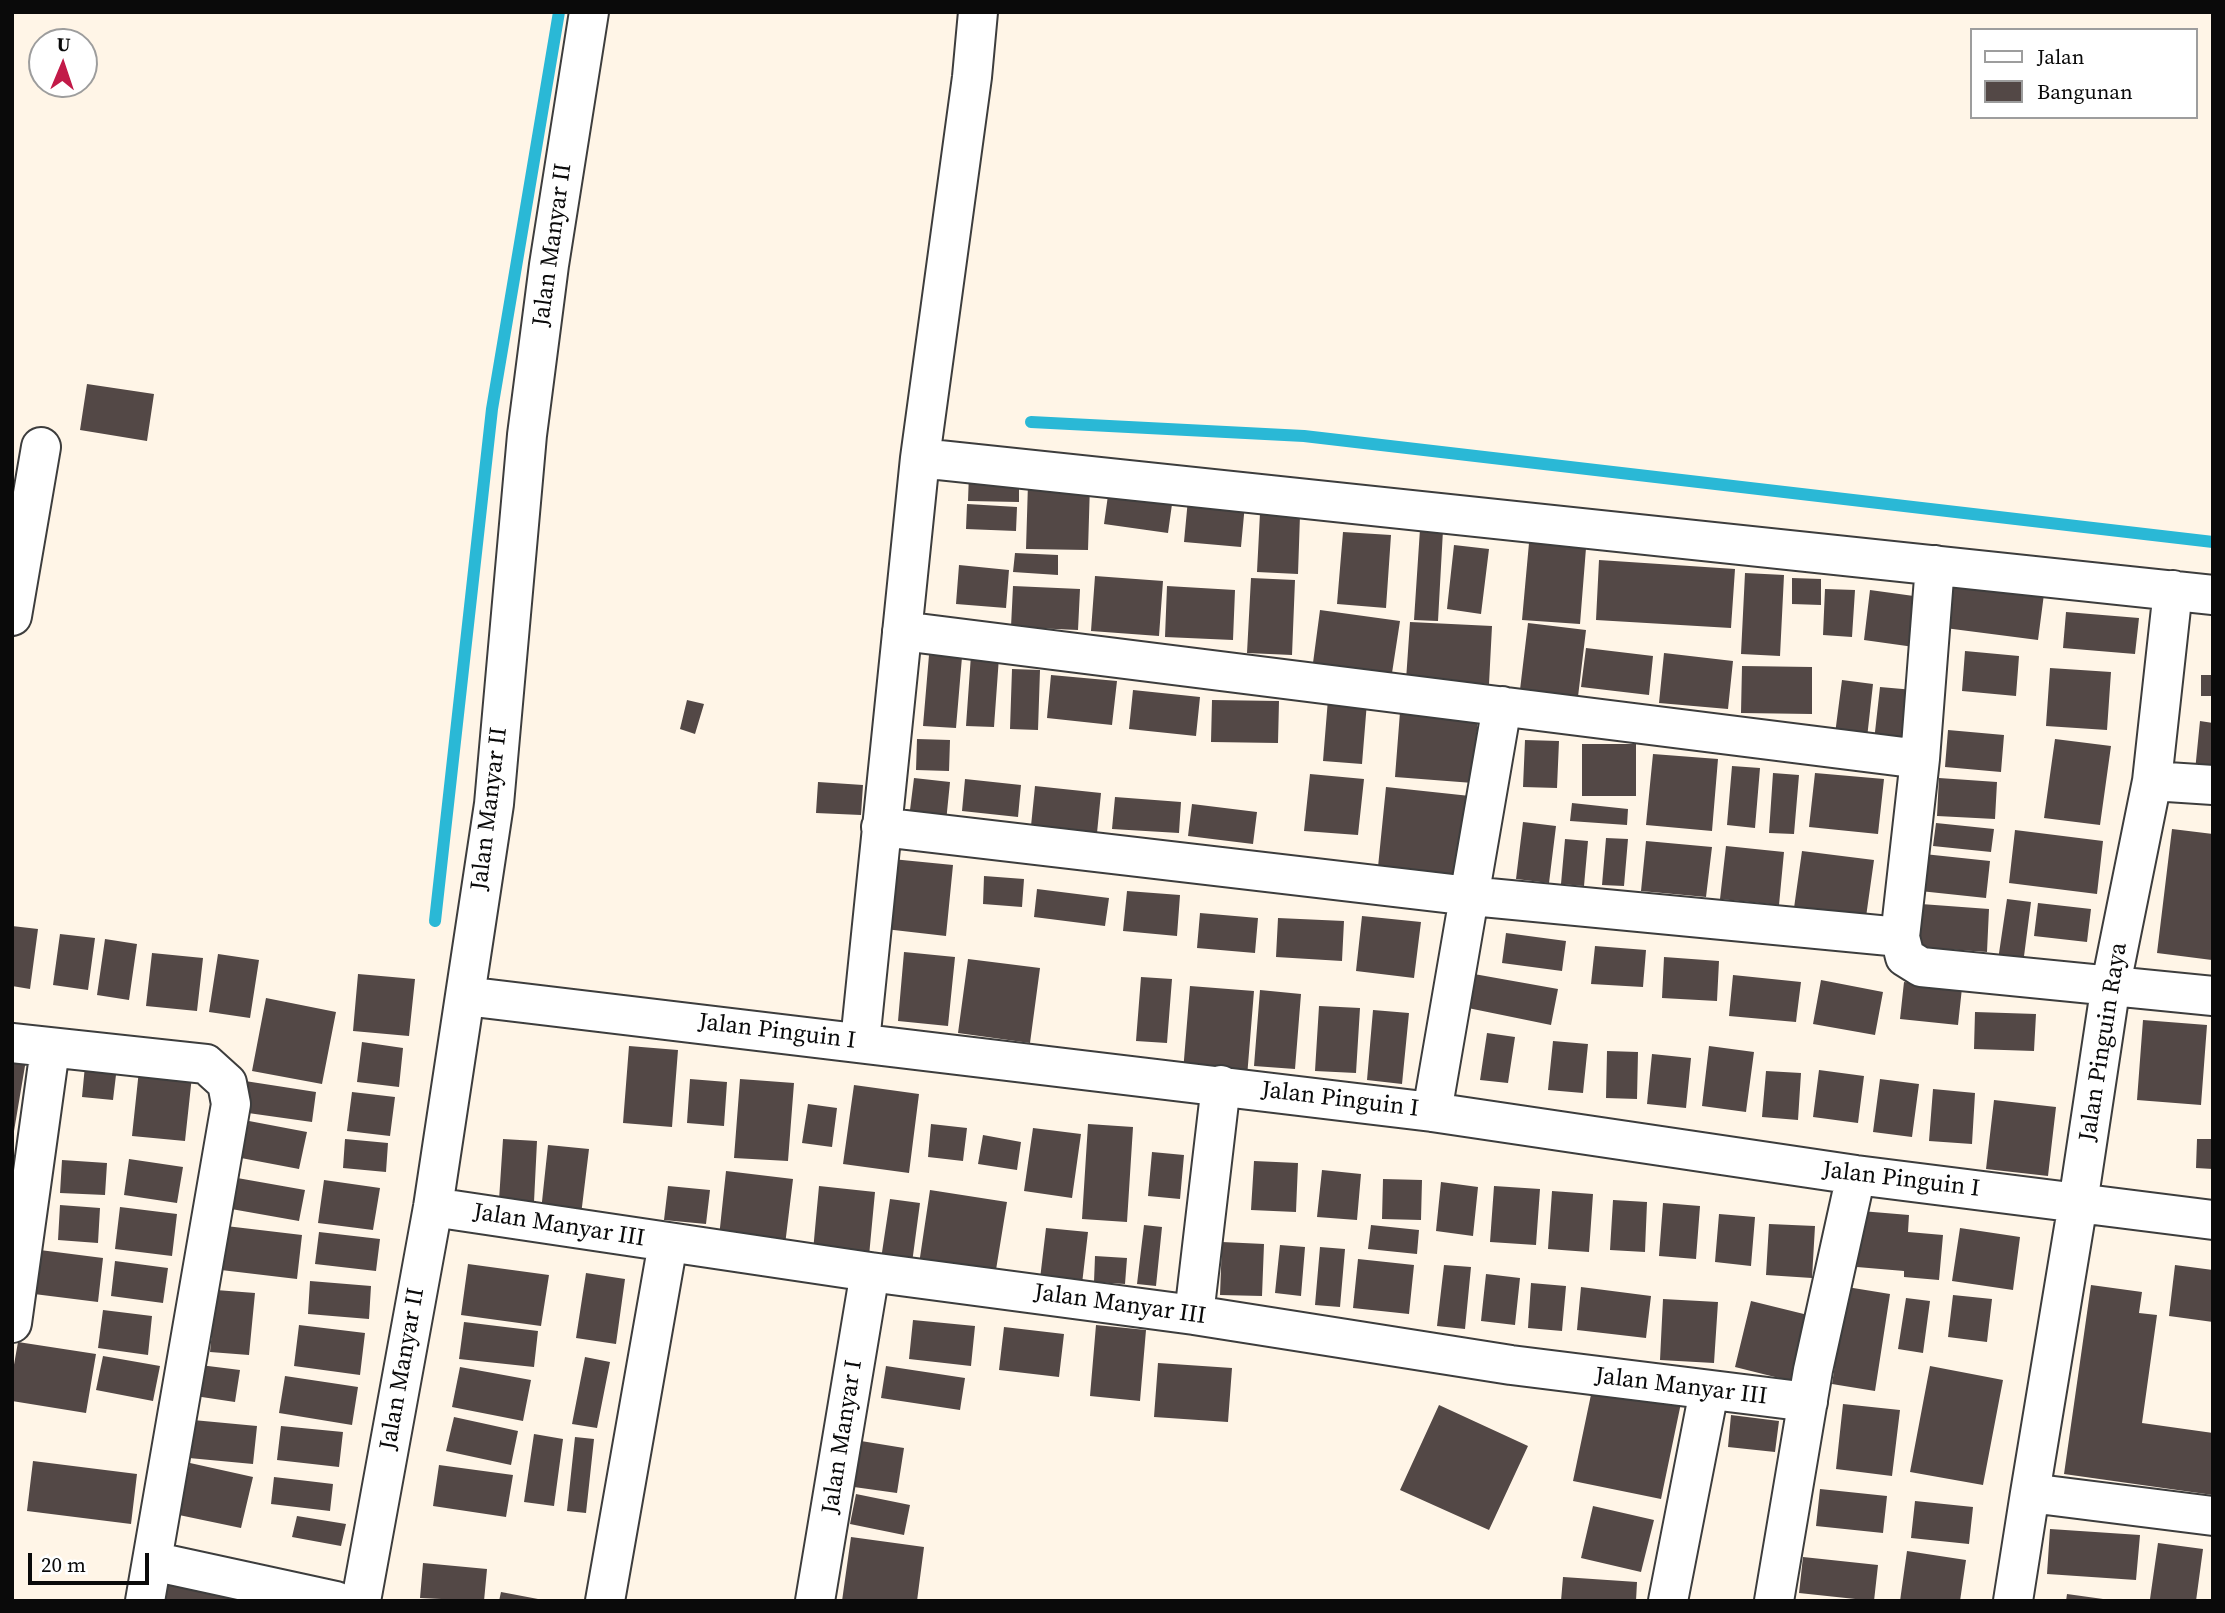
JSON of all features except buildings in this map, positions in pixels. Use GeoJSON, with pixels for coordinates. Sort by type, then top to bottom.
{"type":"FeatureCollection","features":[{"type":"Feature","properties":{"kind":"street","name":"Jalan Manyar II"},"geometry":{"type":"LineString","coordinates":[[361,1601],[433,1207],[494,804],[527,435],[549,265],[589,12]]}},
{"type":"Feature","properties":{"kind":"street"},"geometry":{"type":"LineString","coordinates":[[860,1042],[920,458],[972,76],[978,12]]}},
{"type":"Feature","properties":{"kind":"street"},"geometry":{"type":"LineString","coordinates":[[12,616],[41,447]]}},
{"type":"Feature","properties":{"kind":"street"},"geometry":{"type":"LineString","coordinates":[[920,458],[1935,565],[2202,586]]}},
{"type":"Feature","properties":{"kind":"street"},"geometry":{"type":"LineString","coordinates":[[1935,565],[1920,759],[1900,937],[1905,957],[1921,967],[2213,996]]}},
{"type":"Feature","properties":{"kind":"street","name":"Jalan Pinguin Raya"},"geometry":{"type":"LineString","coordinates":[[2013,1601],[2111,984],[2152,781],[2202,586]]}},
{"type":"Feature","properties":{"kind":"street"},"geometry":{"type":"LineString","coordinates":[[902,631],[1920,759]]}},
{"type":"Feature","properties":{"kind":"street"},"geometry":{"type":"LineString","coordinates":[[1432,1112],[1502,706]]}},
{"type":"Feature","properties":{"kind":"street"},"geometry":{"type":"LineString","coordinates":[[2152,781],[2213,785]]}},
{"type":"Feature","properties":{"kind":"street"},"geometry":{"type":"LineString","coordinates":[[881,827],[1470,896],[1900,937]]}},
{"type":"Feature","properties":{"kind":"street","name":"Jalan Pinguin I"},"geometry":{"type":"LineString","coordinates":[[465,996],[1432,1112],[1856,1175],[2213,1220]]}},
{"type":"Feature","properties":{"kind":"street"},"geometry":{"type":"LineString","coordinates":[[12,1043],[206,1064],[227,1083],[231,1104],[145,1601]]}},
{"type":"Feature","properties":{"kind":"street"},"geometry":{"type":"LineString","coordinates":[[12,1323],[50,1049]]}},
{"type":"Feature","properties":{"kind":"street"},"geometry":{"type":"LineString","coordinates":[[1194,1315],[1221,1086]]}},
{"type":"Feature","properties":{"kind":"street"},"geometry":{"type":"LineString","coordinates":[[1774,1601],[1808,1402],[1856,1175]]}},
{"type":"Feature","properties":{"kind":"street","name":"Jalan Manyar III"},"geometry":{"type":"LineString","coordinates":[[433,1207],[870,1272],[1194,1315],[1511,1365],[1808,1402]]}},
{"type":"Feature","properties":{"kind":"street"},"geometry":{"type":"LineString","coordinates":[[605,1601],[668,1243]]}},
{"type":"Feature","properties":{"kind":"street","name":"Jalan Manyar I"},"geometry":{"type":"LineString","coordinates":[[816,1601],[870,1272]]}},
{"type":"Feature","properties":{"kind":"street"},"geometry":{"type":"LineString","coordinates":[[1668,1601],[1709,1391]]}},
{"type":"Feature","properties":{"kind":"street"},"geometry":{"type":"LineString","coordinates":[[2030,1493],[2213,1516]]}},
{"type":"Feature","properties":{"kind":"street"},"geometry":{"type":"LineString","coordinates":[[152,1561],[335,1601]]}},
{"type":"Feature","properties":{"kind":"waterway"},"geometry":{"type":"LineString","coordinates":[[435,921],[492,409],[559,12]]}},
{"type":"Feature","properties":{"kind":"waterway"},"geometry":{"type":"LineString","coordinates":[[1031,422],[1304,436],[2213,542]]}}]}
